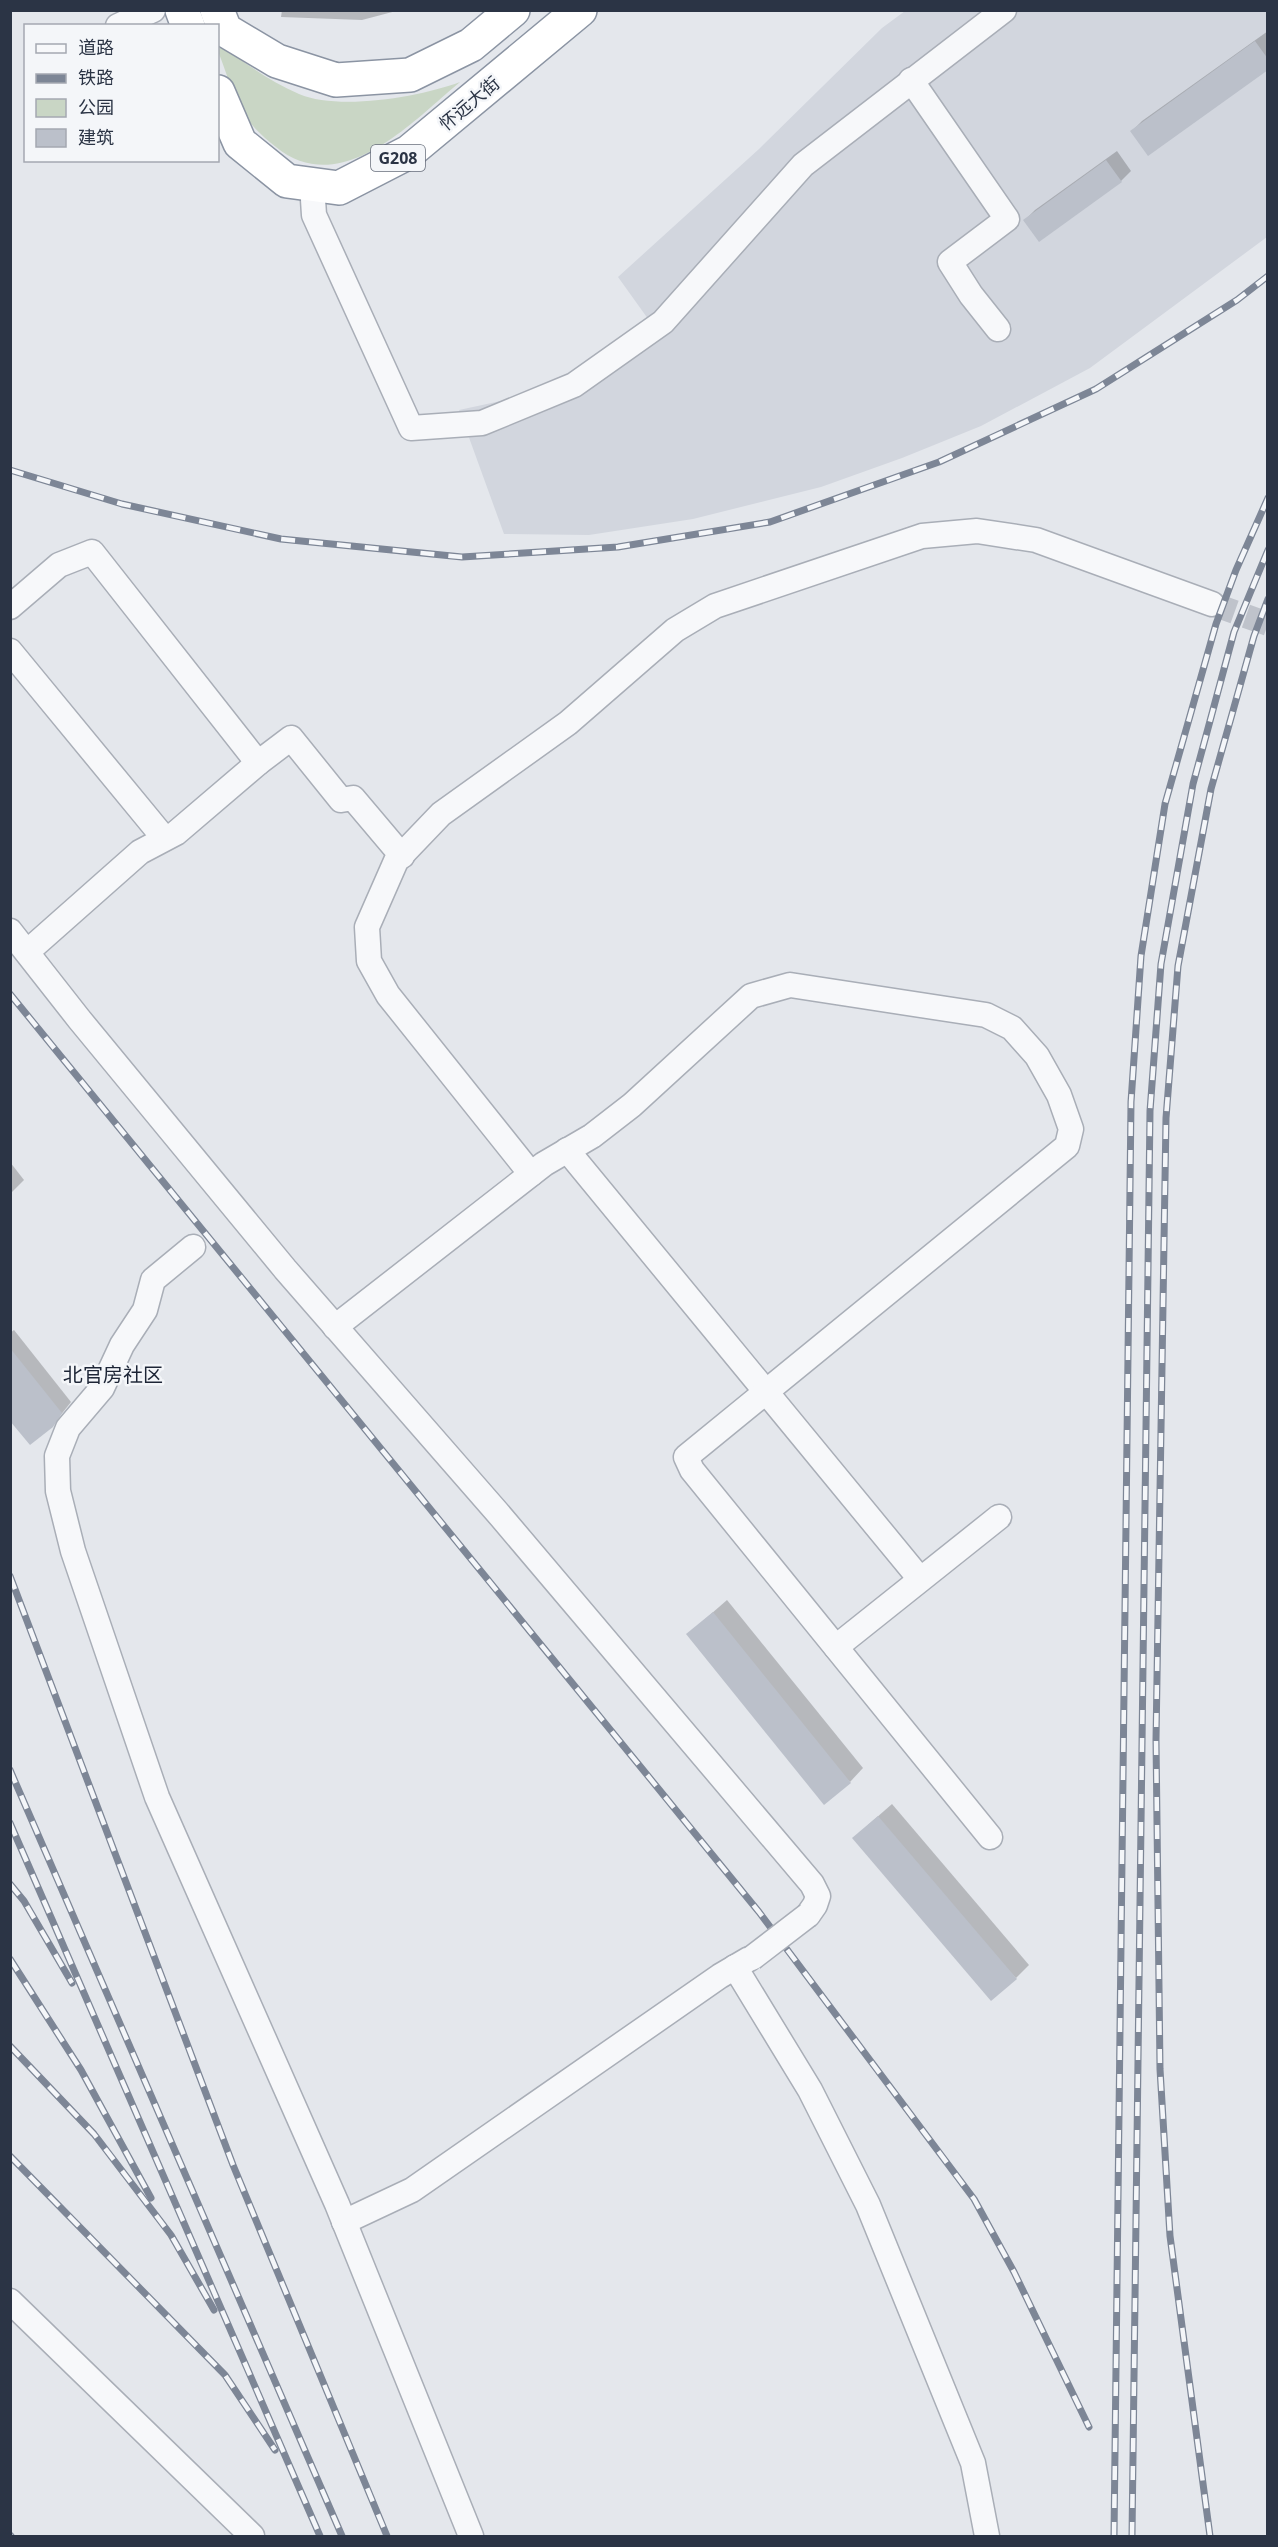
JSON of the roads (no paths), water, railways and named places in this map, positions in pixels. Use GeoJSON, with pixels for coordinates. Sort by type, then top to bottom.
{"type":"FeatureCollection","features":[{"type":"Feature","properties":{"kind":"highway"},"geometry":{"type":"LineString","coordinates":[[221,20],[277,61],[336,80],[410,75],[471,45],[513,10]]}},
{"type":"Feature","properties":{"kind":"highway","name":"怀远大街"},"geometry":{"type":"LineString","coordinates":[[219,94],[240,143],[287,181],[339,188],[409,152],[580,10]]}},
{"type":"Feature","properties":{"kind":"street"},"geometry":{"type":"LineString","coordinates":[[122,24],[153,10]]}},
{"type":"Feature","properties":{"kind":"street"},"geometry":{"type":"LineString","coordinates":[[312,184],[314,215],[411,428],[482,423],[574,385],[663,322],[803,165],[1004,10]]}},
{"type":"Feature","properties":{"kind":"street"},"geometry":{"type":"LineString","coordinates":[[911,80],[1007,219],[950,262],[971,295],[998,329]]}},
{"type":"Feature","properties":{"kind":"street"},"geometry":{"type":"LineString","coordinates":[[531,1174],[388,995],[369,961],[367,927],[396,861],[441,814],[568,723],[675,630],[714,606],[922,536],[977,531],[1036,540],[1212,604]]}},
{"type":"Feature","properties":{"kind":"street"},"geometry":{"type":"LineString","coordinates":[[10,607],[59,565],[92,552],[258,763]]}},
{"type":"Feature","properties":{"kind":"street"},"geometry":{"type":"LineString","coordinates":[[10,651],[164,838]]}},
{"type":"Feature","properties":{"kind":"street"},"geometry":{"type":"LineString","coordinates":[[27,952],[140,852],[176,833],[291,738],[341,800],[353,798],[402,856]]}},
{"type":"Feature","properties":{"kind":"street"},"geometry":{"type":"LineString","coordinates":[[10,931],[86,1028],[335,1326],[497,1512],[812,1884],[818,1896],[808,1915],[412,2190],[344,2222]]}},
{"type":"Feature","properties":{"kind":"street"},"geometry":{"type":"LineString","coordinates":[[335,1326],[531,1174],[592,1136],[632,1105],[751,996],[790,986],[986,1015],[1012,1028],[1037,1056],[1059,1095],[1071,1129],[1067,1146],[765,1390],[686,1457],[692,1470],[990,1837]]}},
{"type":"Feature","properties":{"kind":"street"},"geometry":{"type":"LineString","coordinates":[[567,1150],[920,1579]]}},
{"type":"Feature","properties":{"kind":"street"},"geometry":{"type":"LineString","coordinates":[[193,1247],[153,1280],[145,1310],[122,1345],[102,1388],[68,1428],[57,1456],[58,1491],[73,1551],[157,1797],[344,2222],[471,2536]]}},
{"type":"Feature","properties":{"kind":"street"},"geometry":{"type":"LineString","coordinates":[[836,1647],[999,1517]]}},
{"type":"Feature","properties":{"kind":"street"},"geometry":{"type":"LineString","coordinates":[[743,1962],[868,2205],[973,2463],[987,2536]]}},
{"type":"Feature","properties":{"kind":"street"},"geometry":{"type":"LineString","coordinates":[[10,2301],[252,2536]]}},
{"type":"Feature","properties":{"kind":"tunnel"},"geometry":{"type":"LineString","coordinates":[[1212,604],[1268,624]]}},
{"type":"Feature","properties":{"kind":"railway"},"geometry":{"type":"LineString","coordinates":[[10,470],[122,504],[281,539],[462,557],[618,547],[770,522],[939,462],[1096,389],[1237,300],[1268,276]]}},
{"type":"Feature","properties":{"kind":"railway"},"geometry":{"type":"LineString","coordinates":[[1114,2536],[1131,1102],[1141,956],[1165,804],[1216,624],[1236,570],[1268,498]]}},
{"type":"Feature","properties":{"kind":"railway"},"geometry":{"type":"LineString","coordinates":[[1132,2536],[1150,1111],[1161,964],[1193,784],[1234,632],[1268,550]]}},
{"type":"Feature","properties":{"kind":"railway"},"geometry":{"type":"LineString","coordinates":[[1210,2536],[1170,2236],[1160,2069],[1156,1740],[1166,1118],[1178,966],[1211,789],[1254,636],[1268,599]]}},
{"type":"Feature","properties":{"kind":"railway"},"geometry":{"type":"LineString","coordinates":[[10,994],[759,1912],[974,2199],[1014,2272],[1089,2427]]}},
{"type":"Feature","properties":{"kind":"railway"},"geometry":{"type":"LineString","coordinates":[[10,1576],[233,2165],[387,2536]]}},
{"type":"Feature","properties":{"kind":"railway"},"geometry":{"type":"LineString","coordinates":[[10,1770],[342,2536]]}},
{"type":"Feature","properties":{"kind":"railway"},"geometry":{"type":"LineString","coordinates":[[10,1823],[320,2536]]}},
{"type":"Feature","properties":{"kind":"railway"},"geometry":{"type":"LineString","coordinates":[[10,1884],[24,1901],[72,1983]]}},
{"type":"Feature","properties":{"kind":"railway"},"geometry":{"type":"LineString","coordinates":[[10,1959],[81,2070],[151,2198]]}},
{"type":"Feature","properties":{"kind":"railway"},"geometry":{"type":"LineString","coordinates":[[10,2046],[94,2134],[171,2235],[214,2310]]}},
{"type":"Feature","properties":{"kind":"railway"},"geometry":{"type":"LineString","coordinates":[[10,2156],[225,2375],[275,2450]]}},
{"type":"Feature","properties":{"kind":"district","name":"北官房社区"},"geometry":{"type":"Point","coordinates":[113,1374]}}]}
